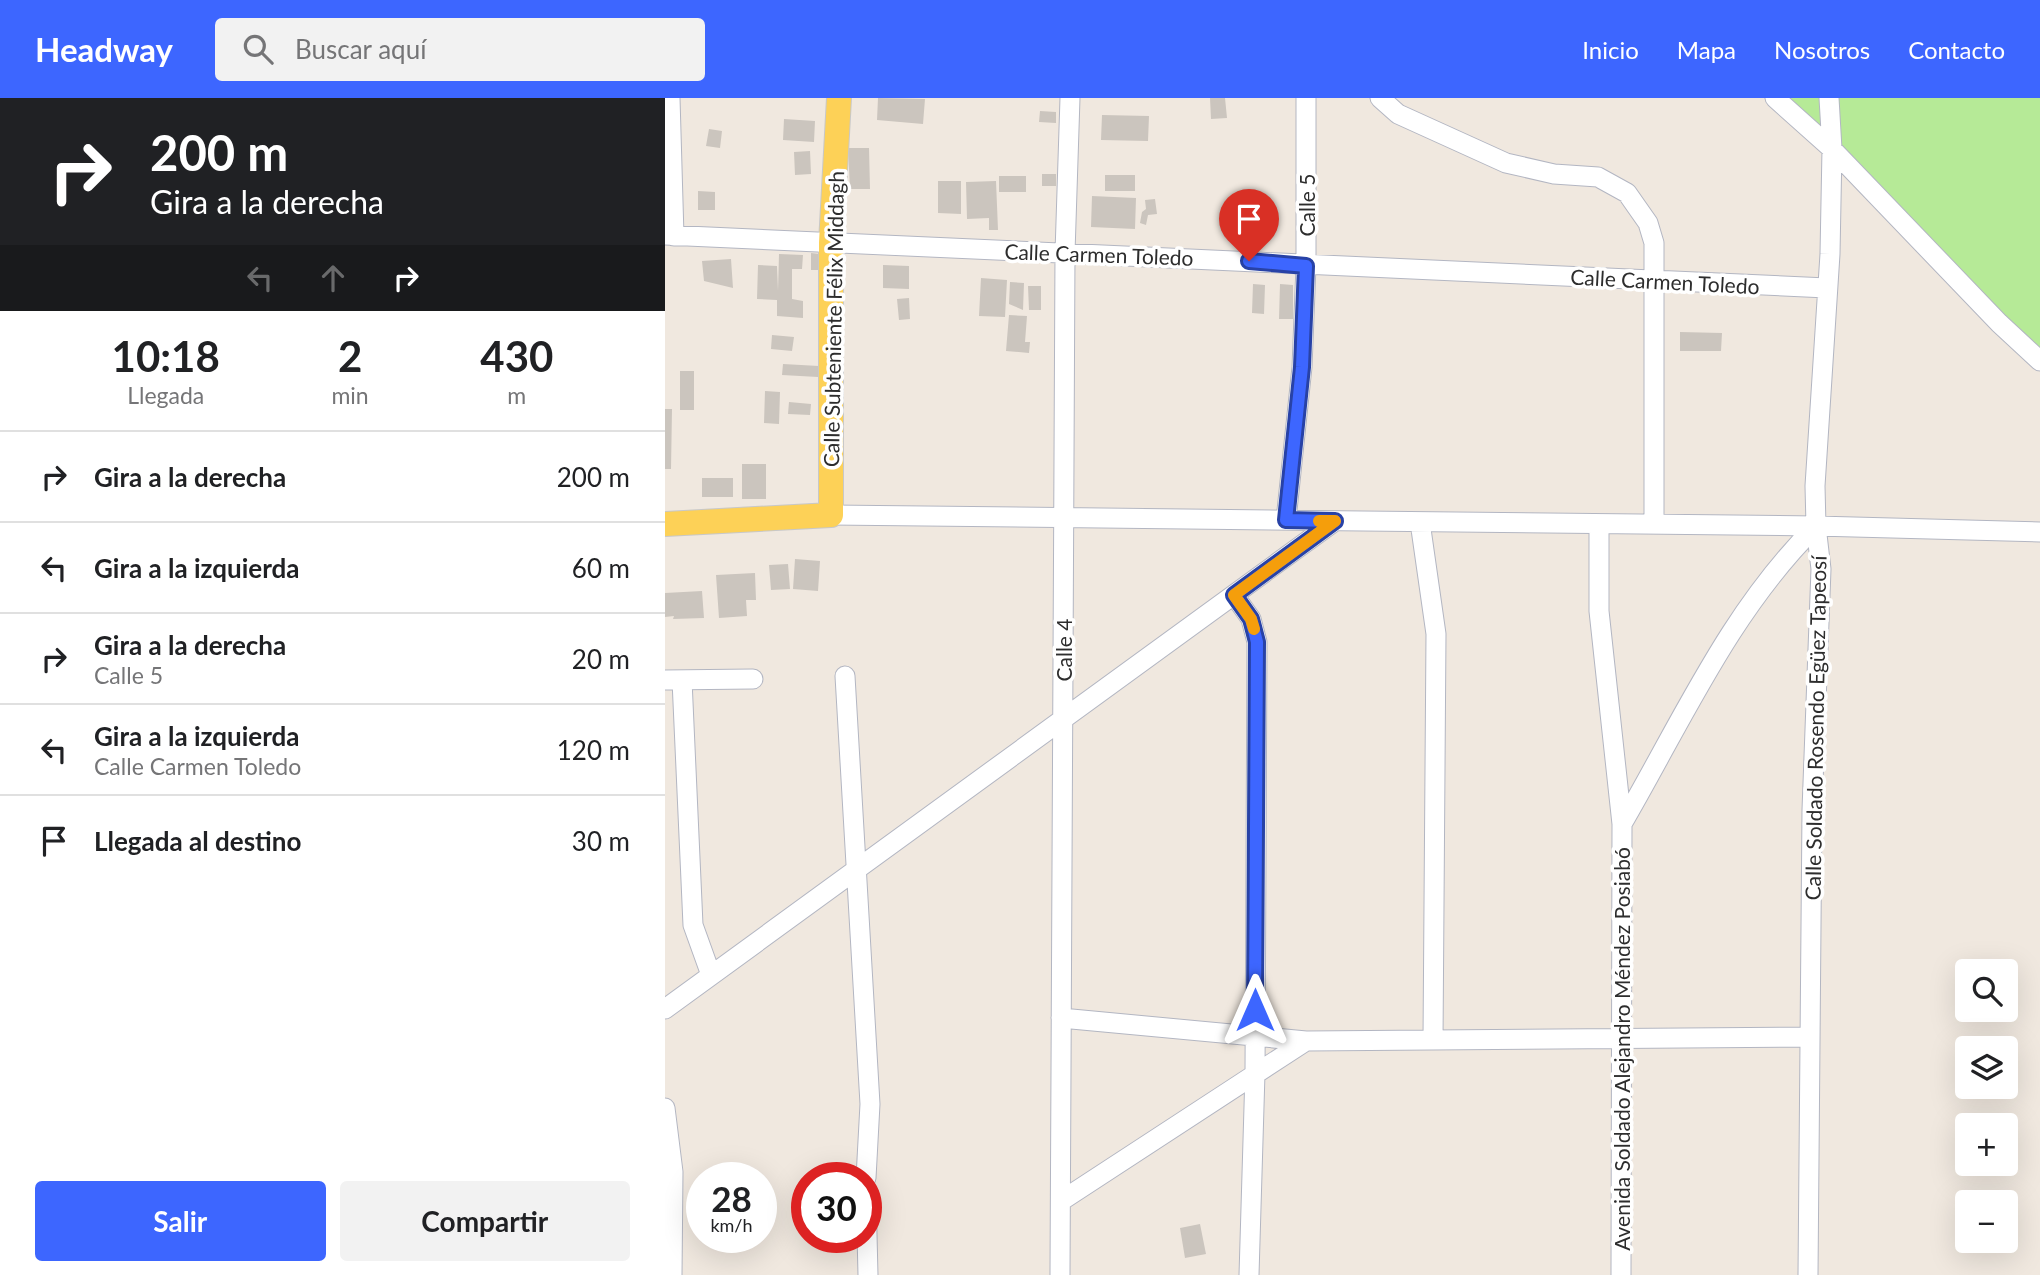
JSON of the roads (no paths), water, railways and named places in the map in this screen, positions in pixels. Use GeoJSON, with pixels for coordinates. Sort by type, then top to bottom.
{"type":"FeatureCollection","features":[{"type":"Feature","properties":{"kind":"main road","name":"Calle Subteniente Félix Middagh"},"geometry":{"type":"LineString","coordinates":[[831,515],[831,243],[839,98]]}},
{"type":"Feature","properties":{"kind":"main road"},"geometry":{"type":"LineString","coordinates":[[665,524],[831,515]]}},
{"type":"Feature","properties":{"kind":"street"},"geometry":{"type":"LineString","coordinates":[[669,236],[670,98]]}},
{"type":"Feature","properties":{"kind":"street","name":"Calle 4"},"geometry":{"type":"LineString","coordinates":[[1060,1275],[1065,253],[1070,98]]}},
{"type":"Feature","properties":{"kind":"street","name":"Calle 5"},"geometry":{"type":"LineString","coordinates":[[1286,520],[1302,367],[1306,266],[1306,98]]}},
{"type":"Feature","properties":{"kind":"street"},"geometry":{"type":"LineString","coordinates":[[1380,98],[1398,114],[1506,163],[1555,174],[1598,177],[1627,193],[1648,223],[1654,243],[1654,524]]}},
{"type":"Feature","properties":{"kind":"street"},"geometry":{"type":"LineString","coordinates":[[1775,98],[1832,149],[1999,323],[2040,361]]}},
{"type":"Feature","properties":{"kind":"street","name":"Calle Soldado Rosendo Egüez Tapeosí"},"geometry":{"type":"LineString","coordinates":[[1808,1275],[1812,810],[1821,569],[1815,486],[1830,254],[1832,149],[1829,98]]}},
{"type":"Feature","properties":{"kind":"street","name":"Calle Carmen Toledo"},"geometry":{"type":"LineString","coordinates":[[669,236],[1827,288]]}},
{"type":"Feature","properties":{"kind":"street"},"geometry":{"type":"LineString","coordinates":[[831,515],[2040,531]]}},
{"type":"Feature","properties":{"kind":"street"},"geometry":{"type":"LineString","coordinates":[[665,1009],[1335,521]]}},
{"type":"Feature","properties":{"kind":"street"},"geometry":{"type":"LineString","coordinates":[[1420,522],[1436,634],[1433,1040]]}},
{"type":"Feature","properties":{"kind":"street","name":"Avenida Soldado Alejandro Méndez Posiabó"},"geometry":{"type":"LineString","coordinates":[[1599,524],[1599,611],[1622,824],[1621,1275]]}},
{"type":"Feature","properties":{"kind":"street"},"geometry":{"type":"LineString","coordinates":[[1622,824],[1711,662],[1758,593],[1796,545],[1816,526]]}},
{"type":"Feature","properties":{"kind":"street"},"geometry":{"type":"LineString","coordinates":[[1234,595],[1251,619],[1257,642],[1255,1073],[1248,1275]]}},
{"type":"Feature","properties":{"kind":"street"},"geometry":{"type":"LineString","coordinates":[[845,676],[870,1104],[867,1162]]}},
{"type":"Feature","properties":{"kind":"street"},"geometry":{"type":"LineString","coordinates":[[711,975],[693,925],[673,680],[753,679]]}},
{"type":"Feature","properties":{"kind":"street"},"geometry":{"type":"LineString","coordinates":[[1061,1018],[1306,1041],[1810,1037]]}},
{"type":"Feature","properties":{"kind":"street"},"geometry":{"type":"LineString","coordinates":[[1061,1201],[1306,1041]]}},
{"type":"Feature","properties":{"kind":"street"},"geometry":{"type":"LineString","coordinates":[[665,1108],[673,1172],[672,1275]]}},
{"type":"Feature","properties":{"kind":"street"},"geometry":{"type":"LineString","coordinates":[[867,1253],[868,1275]]}}]}
